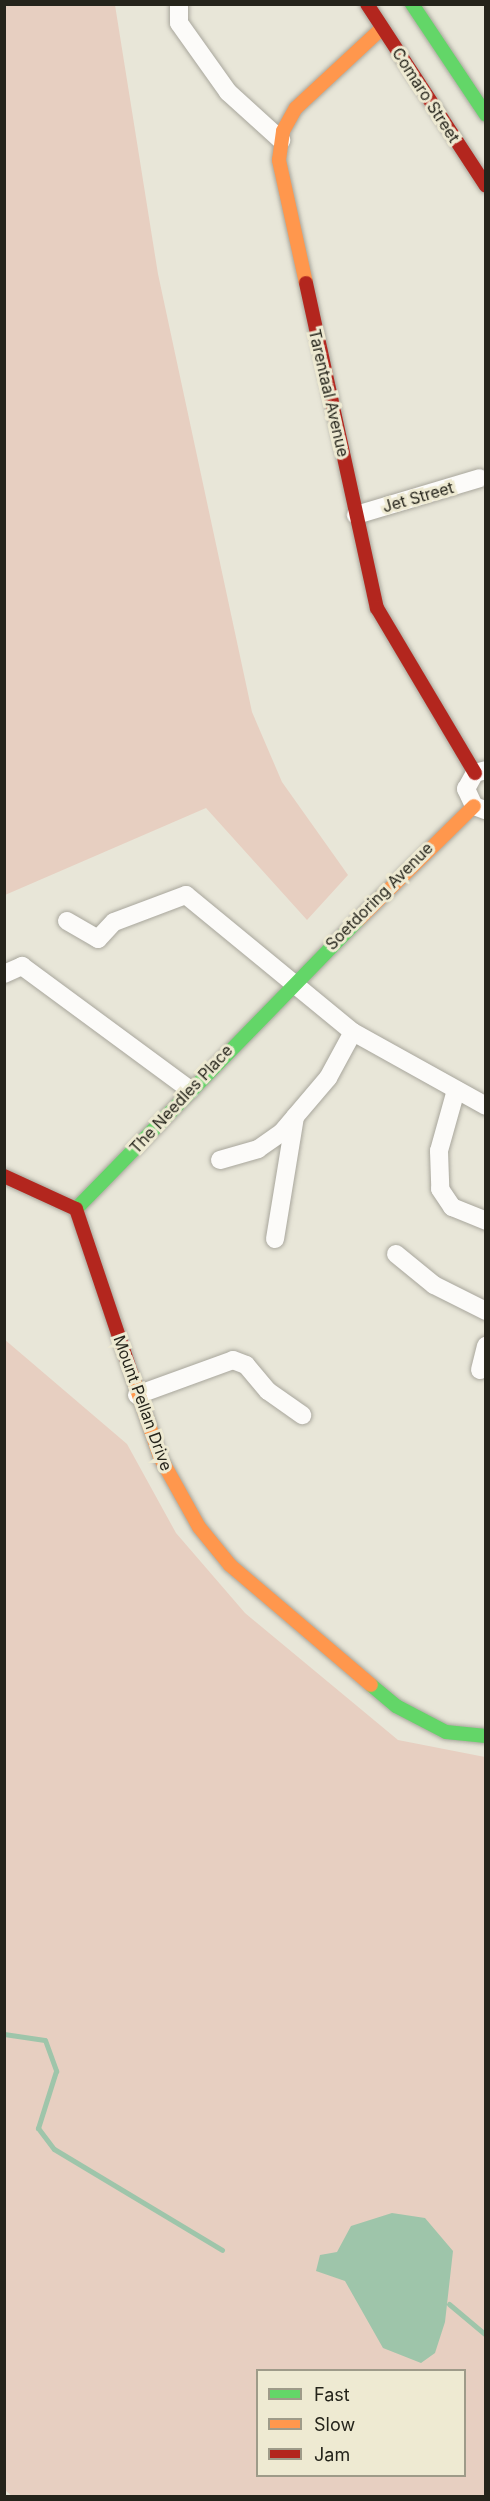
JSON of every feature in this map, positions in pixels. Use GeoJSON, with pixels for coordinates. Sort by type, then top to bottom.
{"type":"FeatureCollection","features":[{"type":"Feature","properties":{"kind":"street"},"geometry":{"type":"LineString","coordinates":[[179,4],[179,23],[228,92],[281,140]]}},
{"type":"Feature","properties":{"kind":"street","name":"Comaro Street"},"geometry":{"type":"LineString","coordinates":[[367,4],[486,186]]}},
{"type":"Feature","properties":{"kind":"street"},"geometry":{"type":"LineString","coordinates":[[412,4],[486,115]]}},
{"type":"Feature","properties":{"kind":"street","name":"Tarentaal Avenue"},"geometry":{"type":"LineString","coordinates":[[382,28],[296,108],[281,140],[286,200],[356,514],[384,626],[480,772]]}},
{"type":"Feature","properties":{"kind":"street","name":"Jet Street"},"geometry":{"type":"LineString","coordinates":[[356,514],[480,478]]}},
{"type":"Feature","properties":{"kind":"street"},"geometry":{"type":"LineString","coordinates":[[480,772],[466,789],[480,808]]}},
{"type":"Feature","properties":{"kind":"street","name":"Soetdoring Avenue"},"geometry":{"type":"LineString","coordinates":[[289,987],[480,808]]}},
{"type":"Feature","properties":{"kind":"street"},"geometry":{"type":"LineString","coordinates":[[67,921],[98,939],[114,922],[186,895],[289,987],[353,1032],[486,1106]]}},
{"type":"Feature","properties":{"kind":"street"},"geometry":{"type":"LineString","coordinates":[[4,974],[22,966],[190,1090]]}},
{"type":"Feature","properties":{"kind":"street","name":"The Needles Place"},"geometry":{"type":"LineString","coordinates":[[76,1209],[289,987]]}},
{"type":"Feature","properties":{"kind":"street"},"geometry":{"type":"LineString","coordinates":[[220,1160],[258,1149],[295,1117],[328,1078],[353,1032]]}},
{"type":"Feature","properties":{"kind":"street"},"geometry":{"type":"LineString","coordinates":[[456,1090],[439,1151],[440,1189],[452,1207],[486,1221]]}},
{"type":"Feature","properties":{"kind":"street"},"geometry":{"type":"LineString","coordinates":[[275,1239],[295,1117]]}},
{"type":"Feature","properties":{"kind":"street"},"geometry":{"type":"LineString","coordinates":[[4,1176],[76,1209]]}},
{"type":"Feature","properties":{"kind":"street","name":"Mount Pellan Drive"},"geometry":{"type":"LineString","coordinates":[[76,1209],[137,1395],[172,1483],[230,1565],[396,1706],[446,1732],[486,1736]]}},
{"type":"Feature","properties":{"kind":"street"},"geometry":{"type":"LineString","coordinates":[[396,1254],[434,1285],[486,1311]]}},
{"type":"Feature","properties":{"kind":"street"},"geometry":{"type":"LineString","coordinates":[[480,1370],[486,1346]]}},
{"type":"Feature","properties":{"kind":"street"},"geometry":{"type":"LineString","coordinates":[[137,1395],[233,1360],[246,1365],[268,1391],[302,1415]]}},
{"type":"Feature","properties":{"kind":"shaded area"},"geometry":{"type":"Polygon","coordinates":[[[5,4],[115,5],[158,274],[252,712],[282,782],[348,875],[307,920],[206,808],[5,895],[5,4]]]}},
{"type":"Feature","properties":{"kind":"shaded area"},"geometry":{"type":"Polygon","coordinates":[[[4,1339],[127,1444],[176,1533],[245,1613],[398,1740],[485,1757],[485,2496],[12,2496],[5,2490],[4,1339]]]}},
{"type":"Feature","properties":{"kind":"shaded area"},"geometry":{"type":"Polygon","coordinates":[[[392,2213],[425,2218],[453,2251],[445,2322],[435,2353],[421,2363],[383,2348],[345,2281],[316,2271],[320,2255],[337,2252],[351,2226],[392,2213]]]}},
{"type":"Feature","properties":{"kind":"waterway"},"geometry":{"type":"LineString","coordinates":[[4,2034],[45,2040],[56,2071],[38,2128],[54,2149],[222,2250]]}},
{"type":"Feature","properties":{"kind":"waterway"},"geometry":{"type":"LineString","coordinates":[[449,2304],[486,2335]]}},
{"type":"Feature","properties":{"kind":"traffic: fast"},"geometry":{"type":"LineString","coordinates":[[412,4],[486,115]]}},
{"type":"Feature","properties":{"kind":"traffic: fast"},"geometry":{"type":"LineString","coordinates":[[76,1209],[359,919]]}},
{"type":"Feature","properties":{"kind":"traffic: fast"},"geometry":{"type":"LineString","coordinates":[[371,1685],[396,1706],[446,1732],[486,1736]]}},
{"type":"Feature","properties":{"kind":"traffic: slow"},"geometry":{"type":"LineString","coordinates":[[306,283],[279,160],[283,131],[296,108],[382,28]]}},
{"type":"Feature","properties":{"kind":"traffic: slow"},"geometry":{"type":"LineString","coordinates":[[359,919],[474,806]]}},
{"type":"Feature","properties":{"kind":"traffic: slow"},"geometry":{"type":"LineString","coordinates":[[132,1375],[160,1457],[199,1527],[230,1565],[371,1685]]}},
{"type":"Feature","properties":{"kind":"traffic: jam"},"geometry":{"type":"LineString","coordinates":[[367,4],[486,186]]}},
{"type":"Feature","properties":{"kind":"traffic: jam"},"geometry":{"type":"LineString","coordinates":[[306,283],[377,608],[475,773]]}},
{"type":"Feature","properties":{"kind":"traffic: jam"},"geometry":{"type":"LineString","coordinates":[[4,1176],[76,1209],[132,1375]]}}]}
